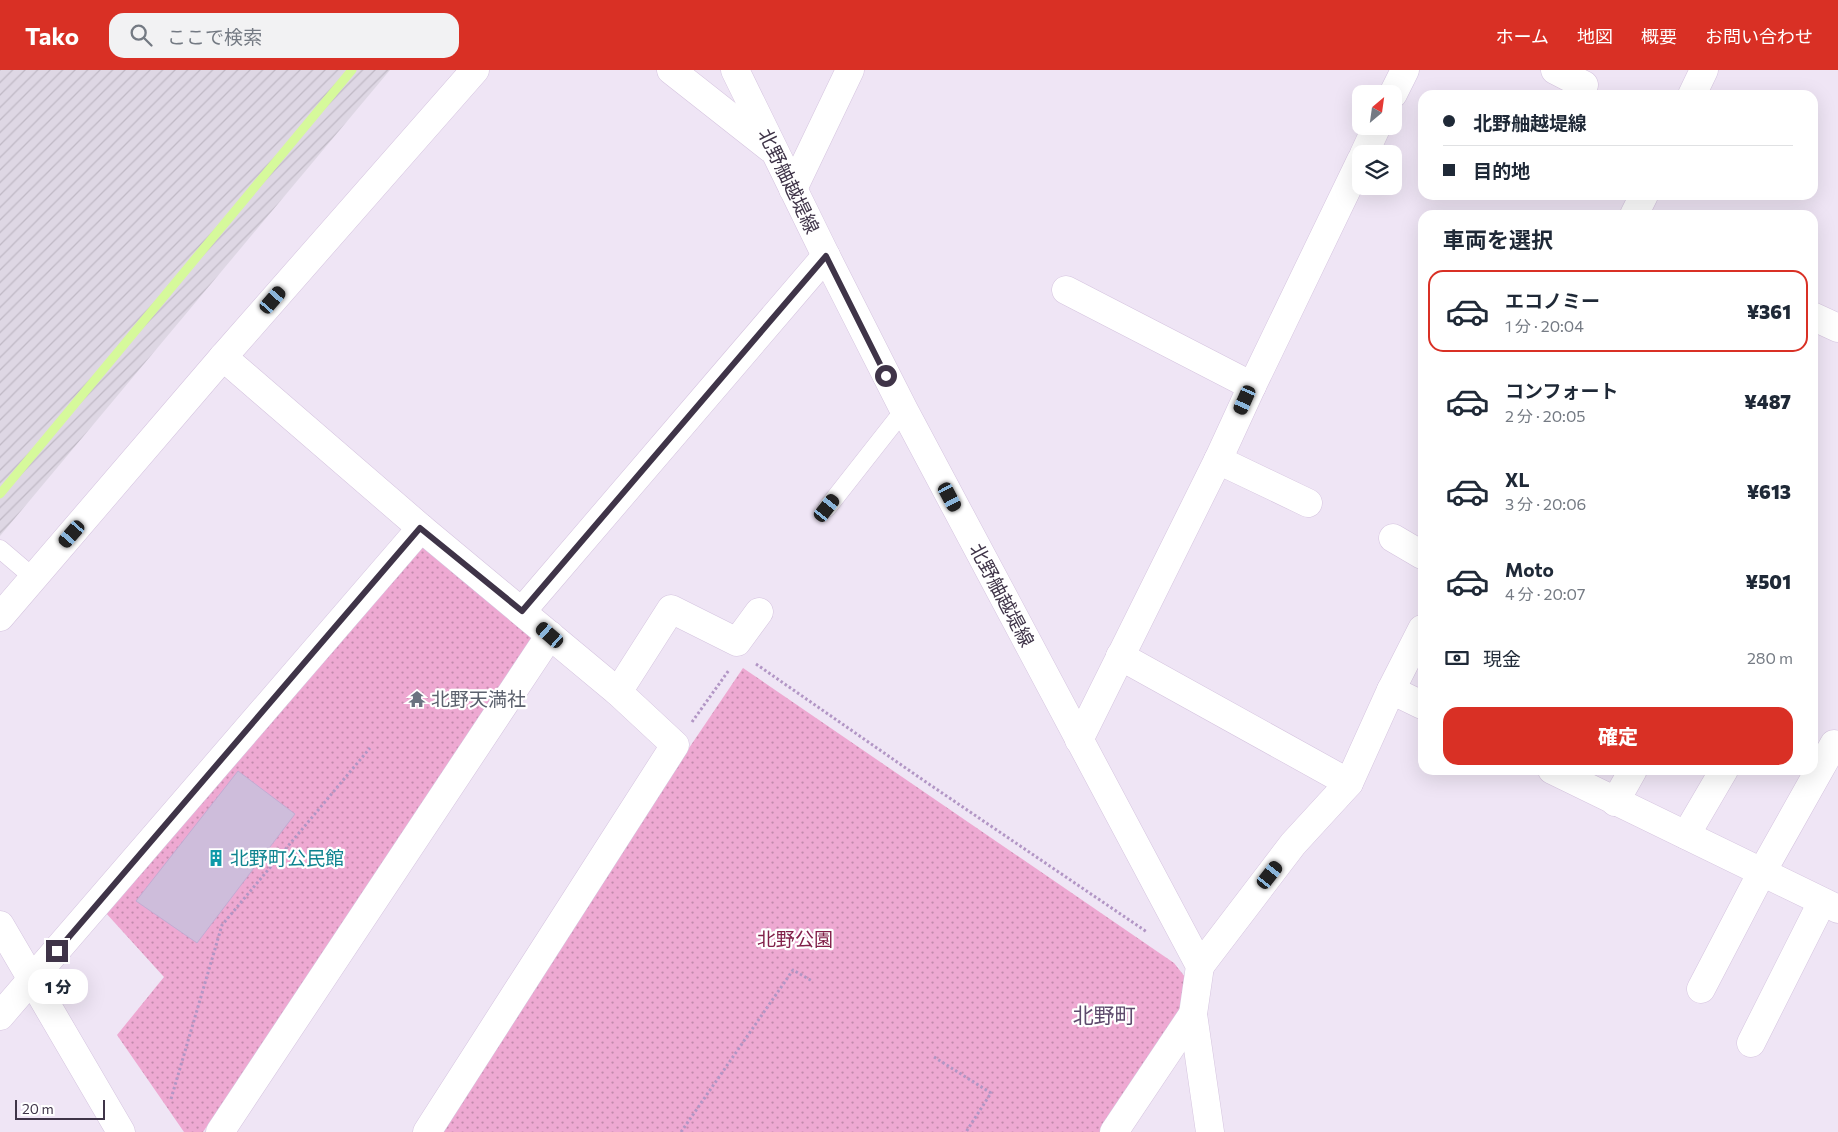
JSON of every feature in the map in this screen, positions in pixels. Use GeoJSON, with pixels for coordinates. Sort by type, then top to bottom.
{"type":"FeatureCollection","features":[{"type":"Feature","properties":{"kind":"street"},"geometry":{"type":"LineString","coordinates":[[0,617],[223,357],[475,70]]}},
{"type":"Feature","properties":{"kind":"street"},"geometry":{"type":"LineString","coordinates":[[671,70],[775,152]]}},
{"type":"Feature","properties":{"kind":"street","name":"北野舳越堤線"},"geometry":{"type":"LineString","coordinates":[[736,70],[826,256],[904,410],[1200,966]]}},
{"type":"Feature","properties":{"kind":"street"},"geometry":{"type":"LineString","coordinates":[[793,189],[850,70]]}},
{"type":"Feature","properties":{"kind":"street"},"geometry":{"type":"LineString","coordinates":[[1398,85],[1405,70]]}},
{"type":"Feature","properties":{"kind":"street"},"geometry":{"type":"LineString","coordinates":[[1555,70],[1584,85]]}},
{"type":"Feature","properties":{"kind":"street"},"geometry":{"type":"LineString","coordinates":[[1694,90],[1704,70]]}},
{"type":"Feature","properties":{"kind":"street"},"geometry":{"type":"LineString","coordinates":[[1079,740],[1218,460],[1352,179]]}},
{"type":"Feature","properties":{"kind":"street"},"geometry":{"type":"LineString","coordinates":[[522,611],[826,256]]}},
{"type":"Feature","properties":{"kind":"street"},"geometry":{"type":"LineString","coordinates":[[1066,290],[1252,386]]}},
{"type":"Feature","properties":{"kind":"street"},"geometry":{"type":"LineString","coordinates":[[1818,319],[1838,328]]}},
{"type":"Feature","properties":{"kind":"street"},"geometry":{"type":"LineString","coordinates":[[223,357],[420,528],[618,692],[675,745],[427,1132]]}},
{"type":"Feature","properties":{"kind":"street"},"geometry":{"type":"LineString","coordinates":[[1218,460],[1308,503]]}},
{"type":"Feature","properties":{"kind":"street"},"geometry":{"type":"LineString","coordinates":[[0,1016],[420,528]]}},
{"type":"Feature","properties":{"kind":"street"},"geometry":{"type":"LineString","coordinates":[[1394,538],[1418,552]]}},
{"type":"Feature","properties":{"kind":"street"},"geometry":{"type":"LineString","coordinates":[[618,692],[671,609],[737,642],[759,612]]}},
{"type":"Feature","properties":{"kind":"street"},"geometry":{"type":"LineString","coordinates":[[220,1132],[550,635]]}},
{"type":"Feature","properties":{"kind":"street"},"geometry":{"type":"LineString","coordinates":[[1210,1132],[1193,1014],[1200,966],[1293,844],[1349,782],[1391,690],[1418,637]]}},
{"type":"Feature","properties":{"kind":"street"},"geometry":{"type":"LineString","coordinates":[[1120,656],[1349,782]]}},
{"type":"Feature","properties":{"kind":"street"},"geometry":{"type":"LineString","coordinates":[[1391,690],[1418,703]]}},
{"type":"Feature","properties":{"kind":"street"},"geometry":{"type":"LineString","coordinates":[[1818,772],[1834,744]]}},
{"type":"Feature","properties":{"kind":"street"},"geometry":{"type":"LineString","coordinates":[[1562,775],[1830,906],[1751,1043]]}},
{"type":"Feature","properties":{"kind":"street"},"geometry":{"type":"LineString","coordinates":[[1616,802],[1630,775]]}},
{"type":"Feature","properties":{"kind":"street"},"geometry":{"type":"LineString","coordinates":[[1686,835],[1721,775]]}},
{"type":"Feature","properties":{"kind":"street"},"geometry":{"type":"LineString","coordinates":[[1701,989],[1762,872],[1817,775]]}},
{"type":"Feature","properties":{"kind":"street"},"geometry":{"type":"LineString","coordinates":[[0,925],[121,1132]]}},
{"type":"Feature","properties":{"kind":"street"},"geometry":{"type":"LineString","coordinates":[[1114,1132],[1193,1014]]}},
{"type":"Feature","properties":{"kind":"lane"},"geometry":{"type":"LineString","coordinates":[[827,508],[904,410]]}},
{"type":"Feature","properties":{"kind":"lane"},"geometry":{"type":"LineString","coordinates":[[0,550],[34,578]]}},
{"type":"Feature","properties":{"kind":"path"},"geometry":{"type":"LineString","coordinates":[[749,659],[923,780],[1152,935]]}},
{"type":"Feature","properties":{"kind":"path"},"geometry":{"type":"LineString","coordinates":[[675,745],[730,669]]}},
{"type":"Feature","properties":{"kind":"path"},"geometry":{"type":"LineString","coordinates":[[172,1099],[222,925],[370,748]]}},
{"type":"Feature","properties":{"kind":"path"},"geometry":{"type":"LineString","coordinates":[[681,1132],[793,970],[812,981]]}},
{"type":"Feature","properties":{"kind":"path"},"geometry":{"type":"LineString","coordinates":[[934,1057],[991,1093],[966,1132]]}},
{"type":"Feature","properties":{"kind":"shaded area"},"geometry":{"type":"Polygon","coordinates":[[[0,70],[390,70],[0,536],[0,70]]]}},
{"type":"Feature","properties":{"kind":"green space"},"geometry":{"type":"Polygon","coordinates":[[[421,540],[538,634],[203,1132],[184,1132],[117,1035],[164,977],[105,912],[421,540]]]}},
{"type":"Feature","properties":{"kind":"green space","name":"北野公園"},"geometry":{"type":"Polygon","coordinates":[[[743,668],[1174,963],[1189,982],[1181,1013],[1101,1132],[430,1132],[743,668]]]}},
{"type":"Feature","properties":{"kind":"building","name":"北野町公民館"},"geometry":{"type":"Polygon","coordinates":[[[238,771],[295,814],[197,943],[136,901],[238,771]]]}},
{"type":"Feature","properties":{"kind":"waterway"},"geometry":{"type":"LineString","coordinates":[[0,494],[352,70]]}},
{"type":"Feature","properties":{"kind":"place","name":"北野天満社"},"geometry":{"type":"Point","coordinates":[417,699]}},
{"type":"Feature","properties":{"kind":"place","name":"北野町公民館"},"geometry":{"type":"Point","coordinates":[216,858]}},
{"type":"Feature","properties":{"kind":"district","name":"北野町"},"geometry":{"type":"Point","coordinates":[1104,1016]}},
{"type":"Feature","properties":{"kind":"route"},"geometry":{"type":"LineString","coordinates":[[57,951],[420,528],[522,611],[826,256],[886,376]]}}]}
